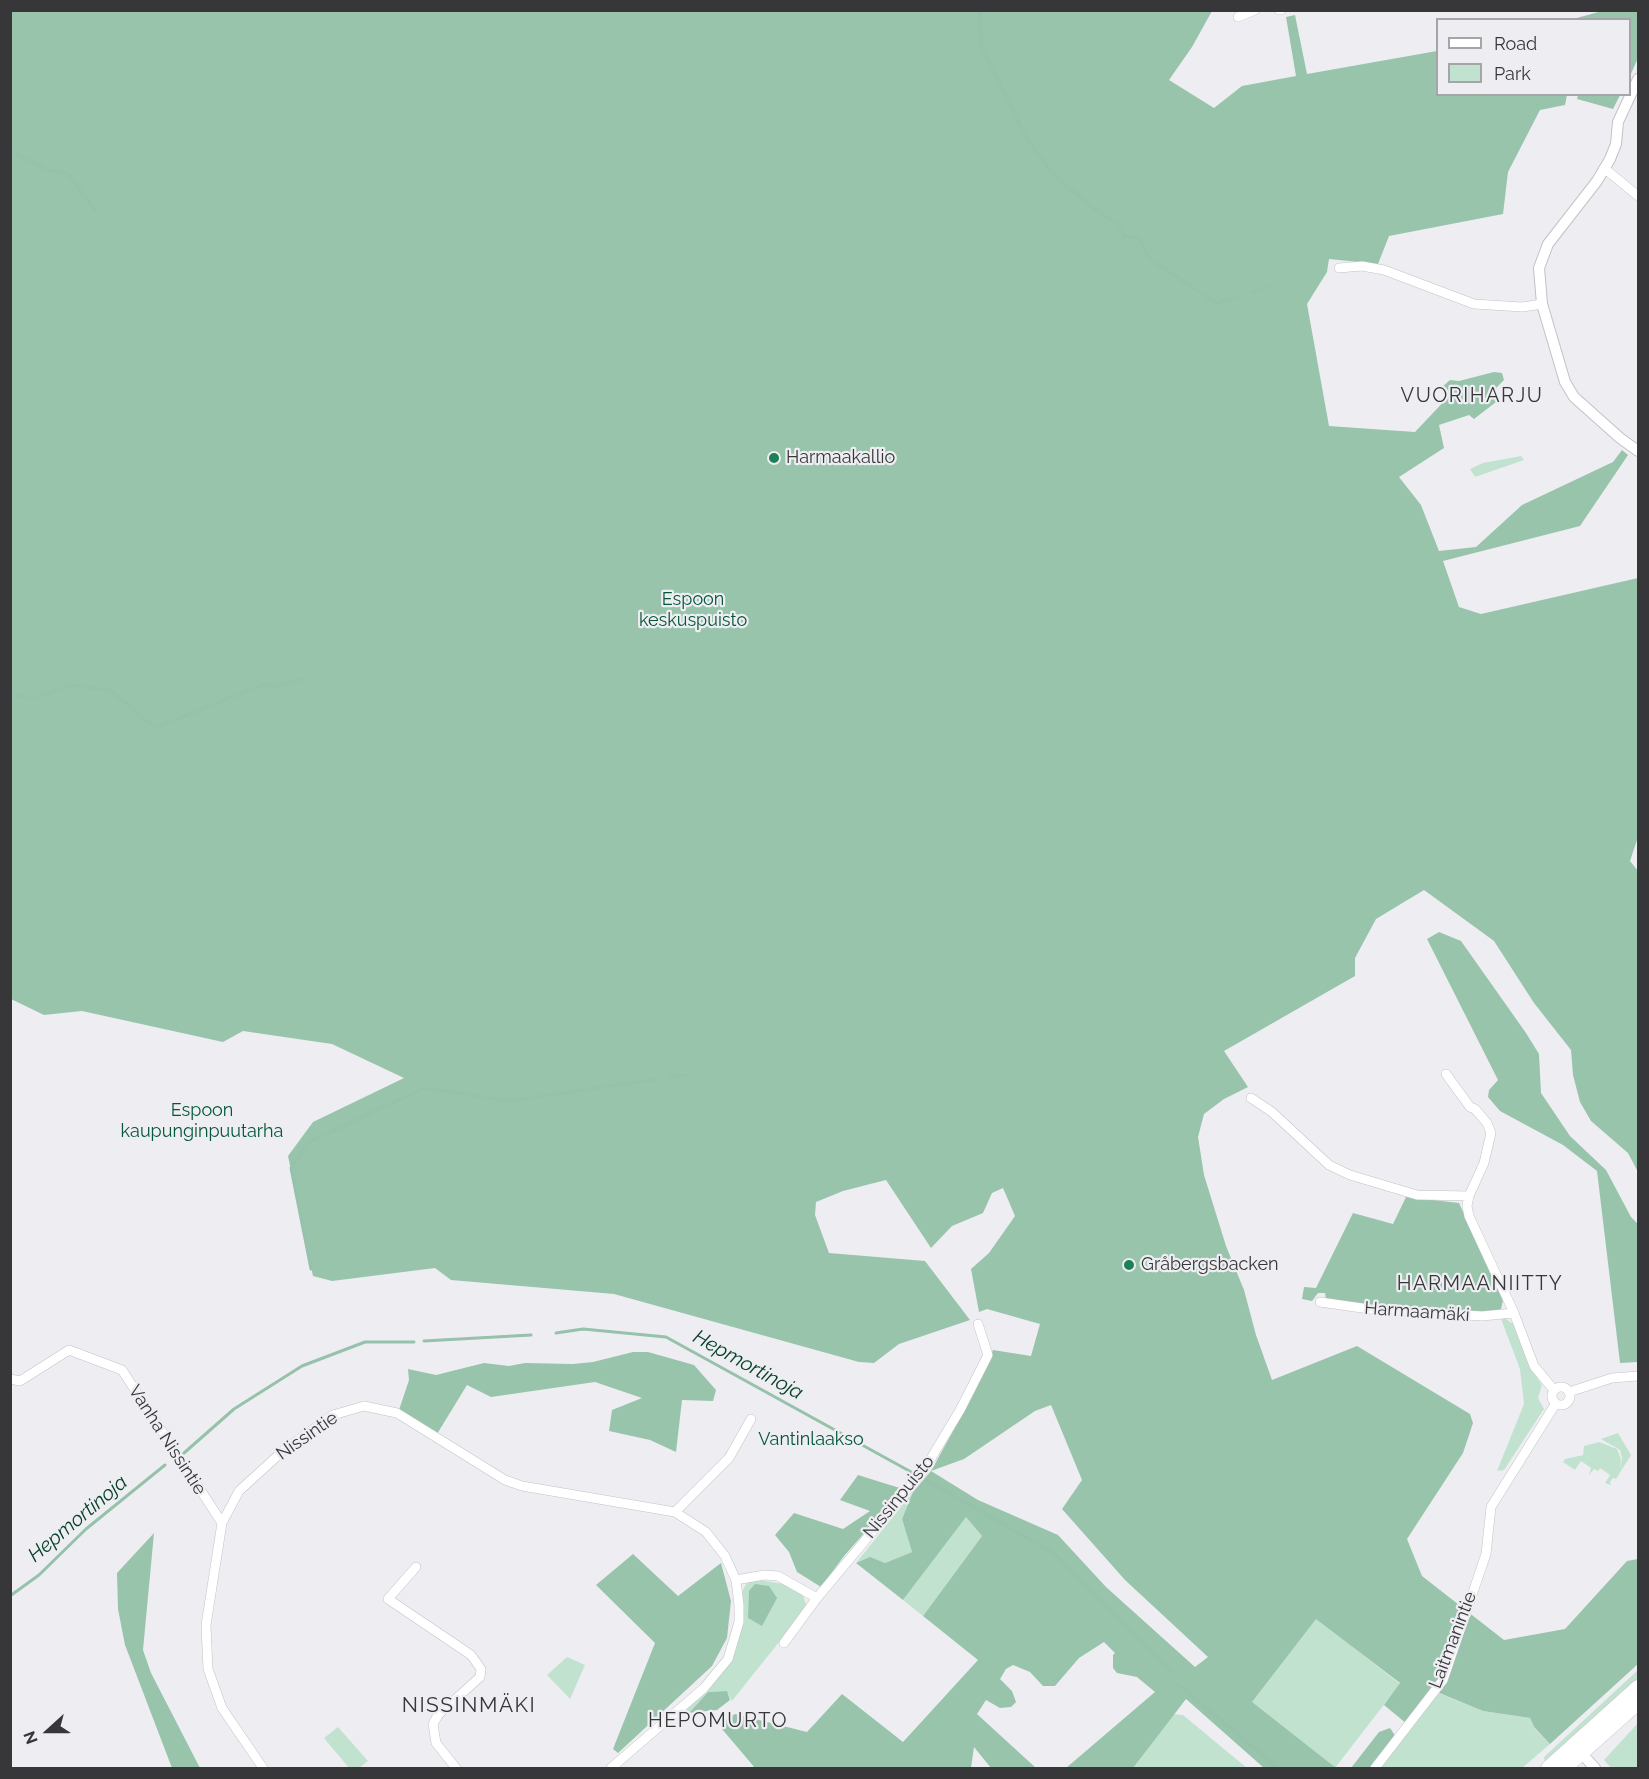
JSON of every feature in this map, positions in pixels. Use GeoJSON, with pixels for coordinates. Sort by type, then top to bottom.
{"type":"FeatureCollection","features":[{"type":"Feature","properties":{"kind":"main road"},"geometry":{"type":"LineString","coordinates":[[1573,1761],[1638,1687]]}},
{"type":"Feature","properties":{"kind":"main road"},"geometry":{"type":"LineString","coordinates":[[1548,1768],[1573,1761],[1638,1703]]}},
{"type":"Feature","properties":{"kind":"street"},"geometry":{"type":"LineString","coordinates":[[1238,17],[1255,10]]}},
{"type":"Feature","properties":{"kind":"street"},"geometry":{"type":"LineString","coordinates":[[1631,94],[1638,79]]}},
{"type":"Feature","properties":{"kind":"street"},"geometry":{"type":"LineString","coordinates":[[1630,96],[1618,122],[1616,144],[1604,168],[1548,244],[1539,268],[1542,304],[1560,370],[1574,397],[1638,451]]}},
{"type":"Feature","properties":{"kind":"street"},"geometry":{"type":"LineString","coordinates":[[1604,168],[1638,195]]}},
{"type":"Feature","properties":{"kind":"street"},"geometry":{"type":"LineString","coordinates":[[1339,268],[1362,266],[1383,270],[1474,304],[1522,308],[1542,304]]}},
{"type":"Feature","properties":{"kind":"street"},"geometry":{"type":"LineString","coordinates":[[1446,1074],[1470,1107],[1475,1108],[1487,1123],[1491,1133],[1484,1163],[1468,1196],[1469,1216],[1514,1313],[1534,1366],[1554,1390]]}},
{"type":"Feature","properties":{"kind":"street"},"geometry":{"type":"LineString","coordinates":[[1251,1098],[1272,1112],[1329,1165],[1350,1175],[1417,1195],[1468,1196]]}},
{"type":"Feature","properties":{"kind":"street","name":"Harmaamäki"},"geometry":{"type":"LineString","coordinates":[[1320,1302],[1369,1309],[1482,1316],[1514,1313]]}},
{"type":"Feature","properties":{"kind":"street","name":"Nissinpuisto"},"geometry":{"type":"LineString","coordinates":[[784,1642],[817,1598],[924,1470],[960,1410],[988,1355],[978,1324]]}},
{"type":"Feature","properties":{"kind":"street","name":"Vanha Nissintie"},"geometry":{"type":"LineString","coordinates":[[10,1379],[20,1381],[69,1350],[122,1370],[222,1523]]}},
{"type":"Feature","properties":{"kind":"street"},"geometry":{"type":"LineString","coordinates":[[1569,1392],[1612,1378],[1638,1376]]}},
{"type":"Feature","properties":{"kind":"street"},"geometry":{"type":"LineString","coordinates":[[1554,1390],[1563,1387],[1569,1392]]}},
{"type":"Feature","properties":{"kind":"street"},"geometry":{"type":"LineString","coordinates":[[1554,1390],[1552,1396],[1556,1403],[1567,1403],[1569,1392]]}},
{"type":"Feature","properties":{"kind":"street","name":"Laitmanintie"},"geometry":{"type":"LineString","coordinates":[[1375,1768],[1443,1680],[1486,1554],[1489,1515],[1495,1497],[1556,1403]]}},
{"type":"Feature","properties":{"kind":"street","name":"Nissintie"},"geometry":{"type":"LineString","coordinates":[[263,1768],[222,1708],[208,1669],[207,1625],[222,1523],[239,1491],[284,1450],[333,1415],[364,1406],[397,1413],[505,1480],[522,1486],[675,1512],[690,1520],[712,1540],[731,1566],[735,1580]]}},
{"type":"Feature","properties":{"kind":"street"},"geometry":{"type":"LineString","coordinates":[[675,1512],[729,1458],[751,1419]]}},
{"type":"Feature","properties":{"kind":"street"},"geometry":{"type":"LineString","coordinates":[[416,1568],[388,1599],[471,1655],[481,1669],[480,1677],[438,1715],[433,1724],[436,1743],[456,1768]]}},
{"type":"Feature","properties":{"kind":"street"},"geometry":{"type":"LineString","coordinates":[[611,1768],[704,1688],[728,1659],[739,1622],[735,1580],[764,1575],[778,1576],[817,1598]]}},
{"type":"Feature","properties":{"kind":"street"},"geometry":{"type":"LineString","coordinates":[[1573,1761],[1595,1768]]}},
{"type":"Feature","properties":{"kind":"green space"},"geometry":{"type":"Polygon","coordinates":[[[1606,10],[1638,11],[1638,58],[1631,74],[1631,18],[1577,18],[1606,10]]]}},
{"type":"Feature","properties":{"kind":"green space","name":"Espoon keskuspuisto"},"geometry":{"type":"Polygon","coordinates":[[[11,11],[1212,11],[1192,47],[1169,80],[1214,108],[1242,86],[1296,76],[1286,17],[1295,15],[1307,74],[1436,51],[1436,96],[1567,96],[1565,105],[1540,110],[1508,172],[1503,214],[1389,236],[1378,264],[1329,259],[1327,272],[1307,304],[1329,426],[1415,432],[1449,396],[1441,388],[1450,380],[1459,381],[1494,372],[1502,373],[1504,380],[1495,389],[1496,402],[1474,419],[1469,415],[1439,425],[1444,448],[1399,477],[1421,505],[1439,551],[1476,547],[1522,505],[1613,462],[1622,450],[1628,455],[1580,526],[1443,561],[1459,607],[1481,614],[1638,578],[1638,837],[1630,861],[1638,871],[1638,1172],[1628,1153],[1591,1121],[1580,1102],[1573,1075],[1571,1050],[1534,1003],[1494,941],[1424,890],[1376,919],[1355,958],[1355,976],[1224,1051],[1248,1087],[1224,1099],[1204,1114],[1198,1137],[1204,1175],[1272,1380],[1357,1346],[1470,1414],[1473,1423],[1463,1453],[1407,1539],[1422,1576],[1504,1640],[1565,1629],[1627,1561],[1638,1559],[1638,1664],[1550,1744],[1534,1727],[1530,1718],[1483,1711],[1432,1690],[1407,1724],[1384,1705],[1400,1683],[1316,1619],[1252,1702],[1336,1768],[1264,1768],[1186,1699],[1133,1768],[1066,1768],[1155,1692],[1137,1677],[1117,1673],[1113,1668],[1115,1653],[1104,1642],[1079,1658],[1055,1686],[1043,1686],[1030,1672],[1013,1665],[1006,1669],[1000,1679],[1012,1691],[1016,1702],[1011,1707],[1000,1708],[986,1700],[977,1714],[1036,1768],[991,1768],[974,1747],[971,1768],[755,1768],[722,1729],[725,1720],[735,1714],[807,1732],[842,1694],[903,1742],[978,1660],[923,1616],[982,1536],[966,1517],[903,1600],[856,1563],[870,1557],[885,1563],[912,1552],[902,1519],[913,1492],[931,1471],[973,1395],[993,1350],[1031,1356],[1040,1324],[987,1309],[979,1312],[971,1269],[989,1253],[1015,1216],[1003,1188],[992,1193],[983,1213],[952,1226],[931,1248],[886,1180],[843,1191],[816,1202],[815,1215],[829,1253],[925,1261],[970,1320],[899,1344],[874,1363],[859,1362],[614,1294],[451,1280],[435,1268],[332,1281],[313,1276],[288,1156],[313,1122],[404,1078],[332,1044],[243,1031],[223,1042],[82,1011],[44,1015],[11,999],[11,11]],[[1051,1405],[1035,1411],[964,1459],[931,1471],[978,1500],[1058,1535],[1106,1587],[1195,1667],[1208,1657],[1125,1580],[1062,1509],[1082,1480],[1051,1405]]]}},
{"type":"Feature","properties":{"kind":"green space"},"geometry":{"type":"Polygon","coordinates":[[[1578,96],[1620,96],[1613,109],[1577,99],[1578,96]]]}},
{"type":"Feature","properties":{"kind":"green space"},"geometry":{"type":"Polygon","coordinates":[[[1521,456],[1524,460],[1475,477],[1470,469],[1483,463],[1521,456]]]}},
{"type":"Feature","properties":{"kind":"green space"},"geometry":{"type":"Polygon","coordinates":[[[1439,932],[1461,941],[1526,1033],[1539,1054],[1541,1093],[1570,1136],[1606,1170],[1631,1217],[1638,1224],[1638,1362],[1620,1363],[1597,1171],[1563,1145],[1500,1111],[1488,1097],[1489,1090],[1498,1080],[1427,939],[1439,932]]]}},
{"type":"Feature","properties":{"kind":"green space"},"geometry":{"type":"Polygon","coordinates":[[[1406,1197],[1459,1203],[1503,1300],[1501,1309],[1494,1313],[1332,1303],[1326,1299],[1325,1293],[1318,1293],[1312,1301],[1302,1299],[1304,1287],[1316,1288],[1353,1213],[1393,1224],[1406,1197]]]}},
{"type":"Feature","properties":{"kind":"green space"},"geometry":{"type":"Polygon","coordinates":[[[1505,1318],[1513,1324],[1529,1366],[1542,1385],[1538,1398],[1544,1409],[1504,1470],[1497,1471],[1524,1404],[1520,1369],[1501,1319],[1505,1318]]]}},
{"type":"Feature","properties":{"kind":"green space"},"geometry":{"type":"Polygon","coordinates":[[[633,1352],[648,1352],[694,1365],[716,1390],[713,1401],[682,1400],[676,1452],[650,1440],[609,1431],[612,1410],[642,1398],[595,1382],[491,1397],[467,1385],[437,1434],[399,1410],[409,1380],[408,1369],[436,1375],[484,1363],[509,1366],[525,1363],[573,1364],[593,1362],[633,1352]]]}},
{"type":"Feature","properties":{"kind":"green space"},"geometry":{"type":"Polygon","coordinates":[[[1618,1433],[1631,1455],[1616,1479],[1613,1478],[1610,1482],[1611,1485],[1605,1483],[1610,1475],[1600,1468],[1598,1471],[1594,1469],[1589,1475],[1591,1468],[1581,1461],[1575,1470],[1563,1462],[1565,1459],[1583,1455],[1584,1446],[1599,1442],[1617,1449],[1621,1459],[1620,1470],[1622,1458],[1620,1450],[1601,1439],[1618,1433]]]}},
{"type":"Feature","properties":{"kind":"green space"},"geometry":{"type":"Polygon","coordinates":[[[858,1475],[903,1489],[844,1556],[821,1587],[797,1572],[789,1552],[775,1535],[794,1513],[843,1529],[870,1511],[840,1500],[858,1475]]]}},
{"type":"Feature","properties":{"kind":"green space"},"geometry":{"type":"Polygon","coordinates":[[[913,1492],[902,1519],[912,1552],[885,1563],[870,1558],[856,1563],[913,1492]]]}},
{"type":"Feature","properties":{"kind":"green space"},"geometry":{"type":"Polygon","coordinates":[[[966,1516],[982,1536],[923,1616],[903,1600],[966,1516]]]}},
{"type":"Feature","properties":{"kind":"green space"},"geometry":{"type":"Polygon","coordinates":[[[154,1533],[143,1650],[151,1673],[200,1768],[172,1768],[125,1645],[118,1609],[117,1573],[154,1533]]]}},
{"type":"Feature","properties":{"kind":"green space"},"geometry":{"type":"Polygon","coordinates":[[[633,1554],[678,1596],[721,1563],[731,1601],[727,1638],[712,1666],[618,1753],[613,1749],[655,1643],[596,1585],[633,1554]]]}},
{"type":"Feature","properties":{"kind":"green space"},"geometry":{"type":"Polygon","coordinates":[[[753,1579],[790,1585],[802,1593],[807,1607],[732,1701],[726,1691],[708,1692],[689,1713],[685,1710],[729,1664],[740,1636],[744,1611],[742,1592],[746,1584],[753,1579]]]}},
{"type":"Feature","properties":{"kind":"green space"},"geometry":{"type":"Polygon","coordinates":[[[755,1584],[769,1586],[777,1598],[762,1626],[748,1618],[749,1591],[755,1584]]]}},
{"type":"Feature","properties":{"kind":"green space"},"geometry":{"type":"Polygon","coordinates":[[[1316,1618],[1400,1684],[1335,1768],[1251,1703],[1316,1618]]]}},
{"type":"Feature","properties":{"kind":"green space"},"geometry":{"type":"Polygon","coordinates":[[[567,1657],[585,1665],[570,1699],[547,1675],[567,1657]]]}},
{"type":"Feature","properties":{"kind":"green space"},"geometry":{"type":"Polygon","coordinates":[[[1638,1670],[1638,1680],[1545,1763],[1544,1757],[1638,1670]]]}},
{"type":"Feature","properties":{"kind":"green space"},"geometry":{"type":"Polygon","coordinates":[[[727,1691],[730,1700],[717,1710],[689,1713],[708,1692],[727,1691]]]}},
{"type":"Feature","properties":{"kind":"green space"},"geometry":{"type":"Polygon","coordinates":[[[1438,1693],[1483,1711],[1530,1718],[1534,1728],[1550,1744],[1522,1768],[1378,1768],[1438,1693]]]}},
{"type":"Feature","properties":{"kind":"green space"},"geometry":{"type":"Polygon","coordinates":[[[1173,1714],[1183,1715],[1247,1768],[1133,1768],[1173,1714]]]}},
{"type":"Feature","properties":{"kind":"green space"},"geometry":{"type":"Polygon","coordinates":[[[1638,1723],[1638,1768],[1611,1768],[1604,1760],[1638,1723]]]}},
{"type":"Feature","properties":{"kind":"green space"},"geometry":{"type":"Polygon","coordinates":[[[338,1727],[368,1761],[359,1768],[349,1768],[324,1738],[338,1727]]]}},
{"type":"Feature","properties":{"kind":"green space"},"geometry":{"type":"Polygon","coordinates":[[[1390,1728],[1396,1737],[1371,1768],[1351,1768],[1379,1732],[1390,1728]]]}},
{"type":"Feature","properties":{"kind":"waterway"},"geometry":{"type":"LineString","coordinates":[[980,10],[981,45],[1025,136],[1052,173],[1094,209],[1119,225],[1124,236],[1139,238],[1150,259],[1216,303],[1240,296]]}},
{"type":"Feature","properties":{"kind":"waterway"},"geometry":{"type":"LineString","coordinates":[[10,150],[48,170],[67,173],[96,211]]}},
{"type":"Feature","properties":{"kind":"waterway"},"geometry":{"type":"LineString","coordinates":[[1252,292],[1268,287]]}},
{"type":"Feature","properties":{"kind":"waterway"},"geometry":{"type":"LineString","coordinates":[[10,695],[34,698],[71,685],[110,690],[155,728],[264,684],[274,687],[302,679]]}},
{"type":"Feature","properties":{"kind":"waterway"},"geometry":{"type":"LineString","coordinates":[[669,1077],[686,1075]]}},
{"type":"Feature","properties":{"kind":"waterway"},"geometry":{"type":"LineString","coordinates":[[311,1269],[291,1168],[309,1142],[424,1088],[510,1101],[657,1079]]}},
{"type":"Feature","properties":{"kind":"waterway","name":"Hepmortinoja"},"geometry":{"type":"LineString","coordinates":[[556,1333],[583,1329],[666,1337],[913,1473]]}},
{"type":"Feature","properties":{"kind":"waterway","name":"Hepmortinoja"},"geometry":{"type":"LineString","coordinates":[[424,1341],[531,1335]]}},
{"type":"Feature","properties":{"kind":"waterway","name":"Hepmortinoja"},"geometry":{"type":"LineString","coordinates":[[184,1453],[234,1409],[302,1366],[365,1342],[414,1342]]}},
{"type":"Feature","properties":{"kind":"waterway","name":"Hepmortinoja"},"geometry":{"type":"LineString","coordinates":[[10,1596],[39,1575],[86,1529],[165,1465]]}},
{"type":"Feature","properties":{"kind":"waterway","name":"Hepmortinoja"},"geometry":{"type":"LineString","coordinates":[[926,1480],[1055,1554],[1171,1671]]}},
{"type":"Feature","properties":{"kind":"waterway","name":"Hepmortinoja"},"geometry":{"type":"LineString","coordinates":[[1178,1684],[1278,1768]]}},
{"type":"Feature","properties":{"kind":"place","name":"Harmaakallio"},"geometry":{"type":"Point","coordinates":[774,458]}},
{"type":"Feature","properties":{"kind":"place","name":"Gråbergsbacken"},"geometry":{"type":"Point","coordinates":[1129,1265]}},
{"type":"Feature","properties":{"kind":"district","name":"VUORIHARJU"},"geometry":{"type":"Point","coordinates":[1472,396]}},
{"type":"Feature","properties":{"kind":"district","name":"HARMAANIITTY"},"geometry":{"type":"Point","coordinates":[1480,1284]}},
{"type":"Feature","properties":{"kind":"district","name":"NISSINMÄKI"},"geometry":{"type":"Point","coordinates":[469,1706]}},
{"type":"Feature","properties":{"kind":"district","name":"HEPOMURTO"},"geometry":{"type":"Point","coordinates":[718,1721]}},
{"type":"Feature","properties":{"kind":"park label","name":"Espoon kaupunginpuutarha"},"geometry":{"type":"Point","coordinates":[202,1121]}},
{"type":"Feature","properties":{"kind":"park label","name":"Vantinlaakso"},"geometry":{"type":"Point","coordinates":[811,1440]}}]}
